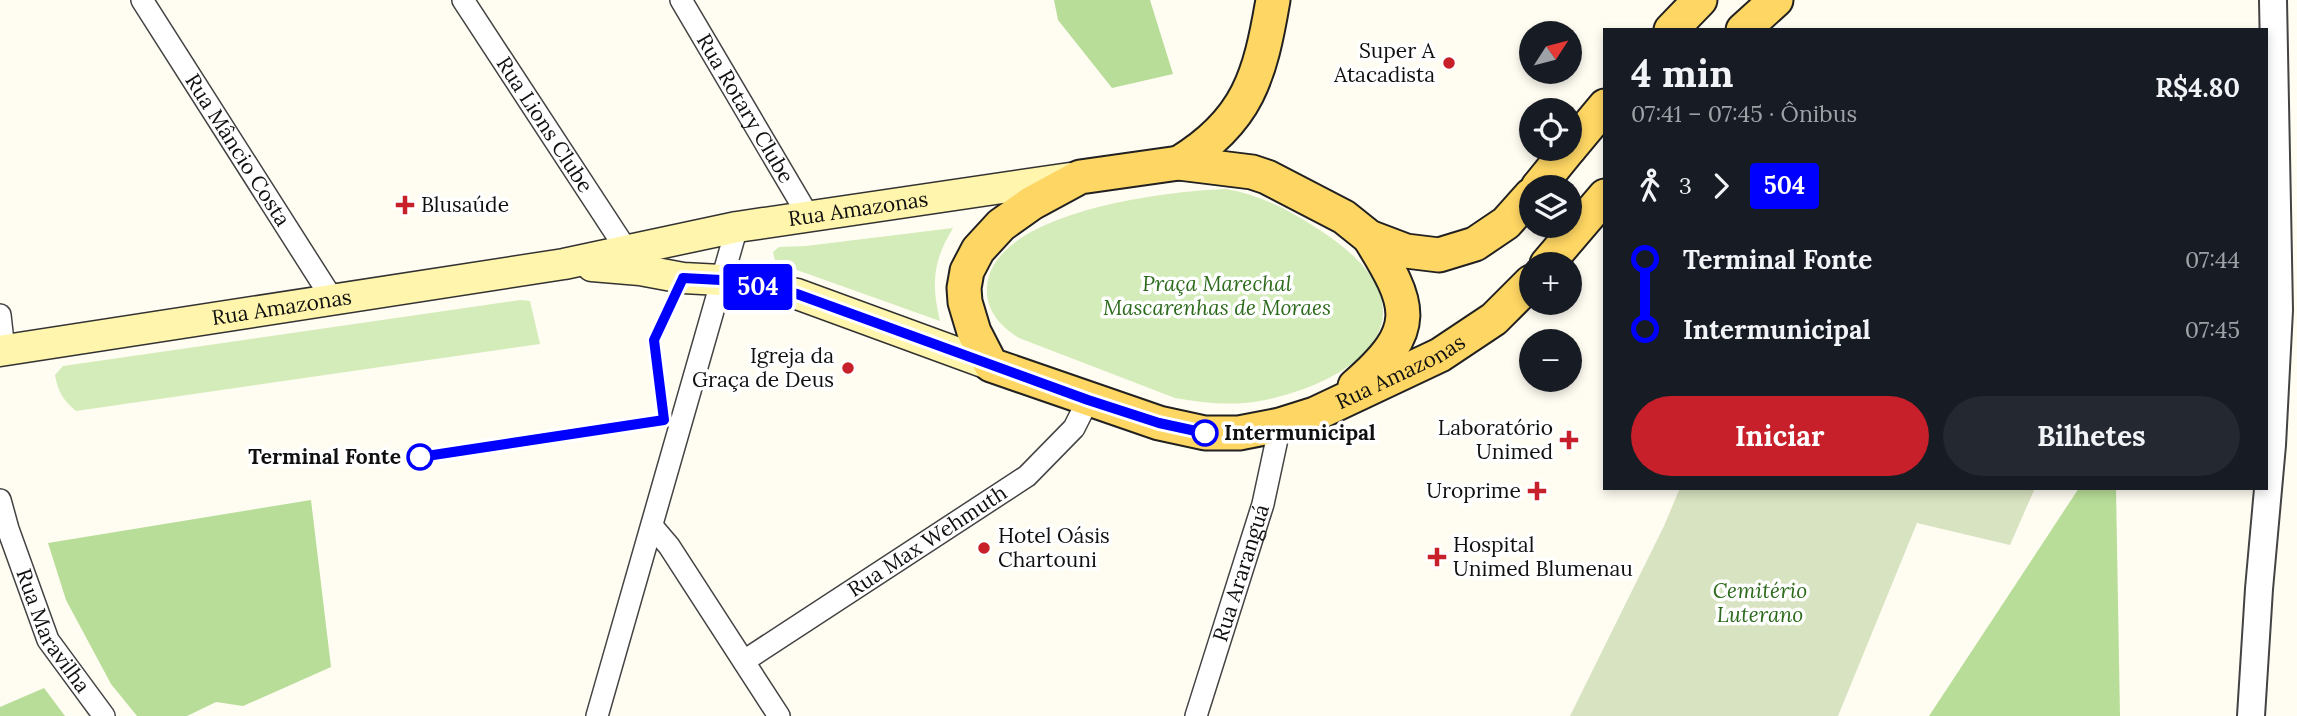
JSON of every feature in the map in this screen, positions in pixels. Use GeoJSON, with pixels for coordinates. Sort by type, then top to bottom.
{"type":"FeatureCollection","features":[{"type":"Feature","properties":{"kind":"main road"},"geometry":{"type":"LineString","coordinates":[[1179,163],[1204,148],[1233,119],[1247,97],[1262,60],[1273,0]]}},
{"type":"Feature","properties":{"kind":"main road"},"geometry":{"type":"LineString","coordinates":[[1673,28],[1700,0]]}},
{"type":"Feature","properties":{"kind":"main road"},"geometry":{"type":"LineString","coordinates":[[1745,28],[1776,0]]}},
{"type":"Feature","properties":{"kind":"main road"},"geometry":{"type":"LineString","coordinates":[[1582,134],[1603,108]]}},
{"type":"Feature","properties":{"kind":"main road"},"geometry":{"type":"LineString","coordinates":[[1548,175],[1559,161]]}},
{"type":"Feature","properties":{"kind":"main road","name":"Rua Amazonas"},"geometry":{"type":"LineString","coordinates":[[2,351],[564,264],[737,227],[1179,163],[1252,172],[1267,177],[1344,217],[1368,237],[1406,251],[1439,255],[1475,244],[1506,223],[1519,208]]}},
{"type":"Feature","properties":{"kind":"main road"},"geometry":{"type":"LineString","coordinates":[[991,365],[974,332],[965,302],[967,271],[978,250],[1001,225],[1032,203],[1080,177]]}},
{"type":"Feature","properties":{"kind":"main road"},"geometry":{"type":"LineString","coordinates":[[1557,252],[1603,198]]}},
{"type":"Feature","properties":{"kind":"main road"},"geometry":{"type":"LineString","coordinates":[[1332,406],[1375,369],[1395,346],[1404,325],[1402,302],[1393,276],[1368,237]]}},
{"type":"Feature","properties":{"kind":"main road","name":"Rua Amazonas"},"geometry":{"type":"LineString","coordinates":[[564,264],[721,280],[797,294],[1088,400],[1159,423],[1205,433],[1239,433],[1280,425],[1332,406],[1440,355],[1494,319],[1519,294]]}},
{"type":"Feature","properties":{"kind":"street","name":"Rua Mâncio Costa"},"geometry":{"type":"LineString","coordinates":[[142,0],[333,300]]}},
{"type":"Feature","properties":{"kind":"street","name":"Rua Lions Clube"},"geometry":{"type":"LineString","coordinates":[[463,0],[626,249]]}},
{"type":"Feature","properties":{"kind":"street","name":"Rua Rotary Clube"},"geometry":{"type":"LineString","coordinates":[[681,0],[809,217]]}},
{"type":"Feature","properties":{"kind":"street"},"geometry":{"type":"LineString","coordinates":[[2268,489],[2279,310],[2273,0]]}},
{"type":"Feature","properties":{"kind":"street"},"geometry":{"type":"LineString","coordinates":[[597,716],[737,227]]}},
{"type":"Feature","properties":{"kind":"street"},"geometry":{"type":"LineString","coordinates":[[0,315],[2,351]]}},
{"type":"Feature","properties":{"kind":"street","name":"Rua Max Wehmuth"},"geometry":{"type":"LineString","coordinates":[[744,661],[1027,476],[1074,428],[1088,400]]}},
{"type":"Feature","properties":{"kind":"street","name":"Rua Araranguá"},"geometry":{"type":"LineString","coordinates":[[1196,716],[1263,504],[1280,425]]}},
{"type":"Feature","properties":{"kind":"street"},"geometry":{"type":"LineString","coordinates":[[2251,716],[2268,490]]}},
{"type":"Feature","properties":{"kind":"street","name":"Rua Maravilha"},"geometry":{"type":"LineString","coordinates":[[0,500],[48,640],[104,716]]}},
{"type":"Feature","properties":{"kind":"street"},"geometry":{"type":"LineString","coordinates":[[652,526],[669,546],[779,716]]}},
{"type":"Feature","properties":{"kind":"green space"},"geometry":{"type":"Polygon","coordinates":[[[1054,0],[1150,0],[1173,74],[1112,88],[1058,20],[1054,0]]]}},
{"type":"Feature","properties":{"kind":"green space","name":"Praça Marechal Mascarenhas de Moraes"},"geometry":{"type":"Polygon","coordinates":[[[1226,189],[1279,206],[1327,235],[1361,264],[1379,292],[1383,317],[1374,340],[1355,361],[1329,378],[1296,392],[1249,403],[1175,398],[1019,338],[1000,323],[991,310],[987,286],[997,260],[1019,239],[1050,223],[1087,210],[1126,201],[1165,194],[1226,189]]]}},
{"type":"Feature","properties":{"kind":"green space"},"geometry":{"type":"Polygon","coordinates":[[[953,228],[941,251],[936,273],[935,295],[940,321],[780,264],[775,260],[773,252],[779,247],[953,228]]]}},
{"type":"Feature","properties":{"kind":"green space"},"geometry":{"type":"Polygon","coordinates":[[[521,300],[530,301],[540,344],[76,411],[62,395],[55,375],[63,366],[521,300]]]}},
{"type":"Feature","properties":{"kind":"green space","name":"Cemitério Luterano"},"geometry":{"type":"Polygon","coordinates":[[[1679,490],[2034,490],[2010,545],[1917,523],[1838,716],[1570,716],[1679,490]]]}},
{"type":"Feature","properties":{"kind":"green space"},"geometry":{"type":"Polygon","coordinates":[[[2078,490],[2116,490],[2120,716],[1929,716],[2078,490]]]}},
{"type":"Feature","properties":{"kind":"green space"},"geometry":{"type":"Polygon","coordinates":[[[311,500],[331,667],[243,706],[216,702],[187,716],[137,716],[111,684],[66,600],[48,543],[311,500]]]}},
{"type":"Feature","properties":{"kind":"green space"},"geometry":{"type":"Polygon","coordinates":[[[44,688],[65,716],[0,716],[0,707],[44,688]]]}},
{"type":"Feature","properties":{"kind":"bus line","name":"504"},"geometry":{"type":"LineString","coordinates":[[420,457],[664,420],[654,340],[683,278],[721,280],[797,294],[1088,400],[1159,423],[1205,433]]}},
{"type":"Feature","properties":{"kind":"place","name":"Super A Atacadista"},"geometry":{"type":"Point","coordinates":[1449,63]}},
{"type":"Feature","properties":{"kind":"place","name":"Blusaúde"},"geometry":{"type":"Point","coordinates":[405,205]}},
{"type":"Feature","properties":{"kind":"place","name":"Igreja da Graça de Deus"},"geometry":{"type":"Point","coordinates":[848,368]}},
{"type":"Feature","properties":{"kind":"place","name":"Intermunicipal"},"geometry":{"type":"Point","coordinates":[1205,433]}},
{"type":"Feature","properties":{"kind":"place","name":"Laboratório Unimed"},"geometry":{"type":"Point","coordinates":[1569,440]}},
{"type":"Feature","properties":{"kind":"place","name":"Terminal Fonte"},"geometry":{"type":"Point","coordinates":[420,457]}},
{"type":"Feature","properties":{"kind":"place","name":"Uroprime"},"geometry":{"type":"Point","coordinates":[1537,491]}},
{"type":"Feature","properties":{"kind":"place","name":"Hotel Oásis Chartouni"},"geometry":{"type":"Point","coordinates":[984,548]}},
{"type":"Feature","properties":{"kind":"place","name":"Hospital Unimed Blumenau"},"geometry":{"type":"Point","coordinates":[1437,557]}}]}
